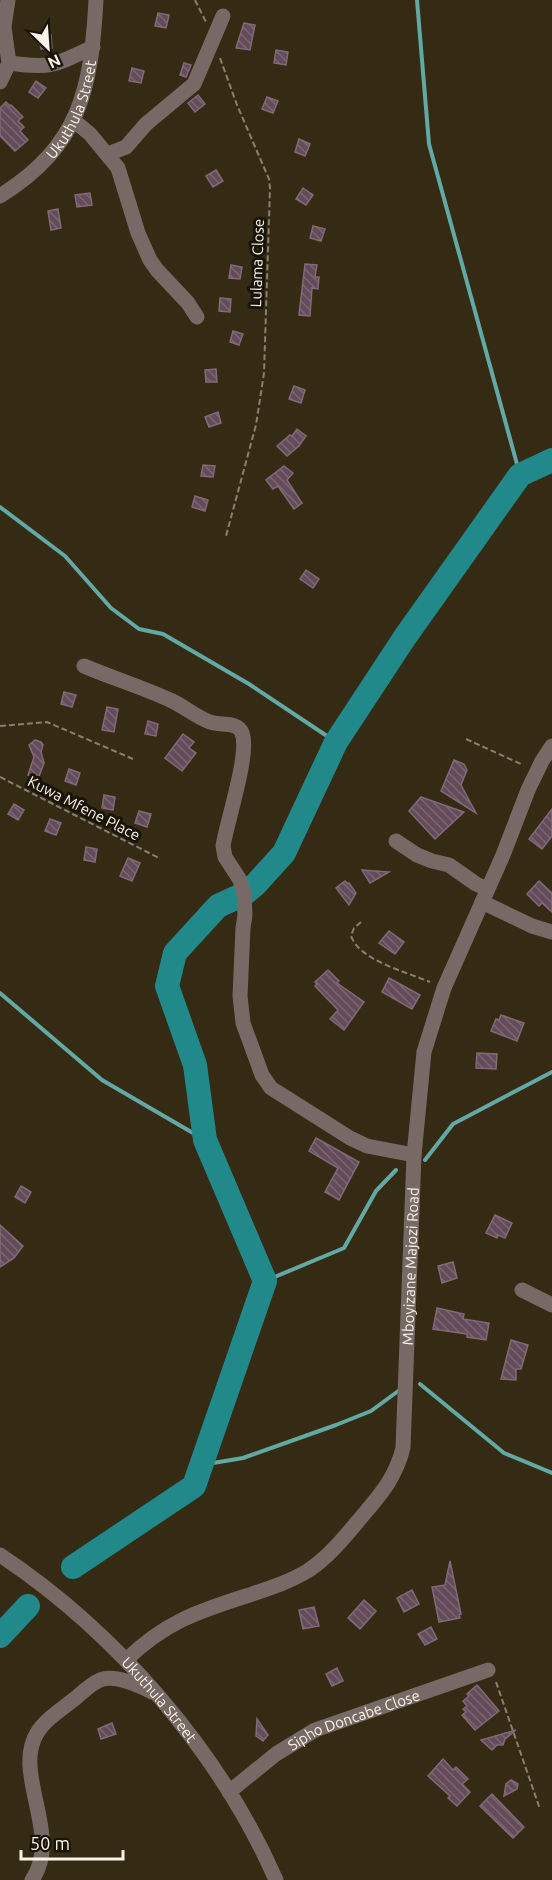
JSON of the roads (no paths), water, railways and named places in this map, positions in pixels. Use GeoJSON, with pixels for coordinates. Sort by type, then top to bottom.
{"type":"FeatureCollection","features":[{"type":"Feature","properties":{"kind":"street"},"geometry":{"type":"LineString","coordinates":[[0,82],[9,63],[2,27],[8,0]]}},
{"type":"Feature","properties":{"kind":"street","name":"Ukuthula Street"},"geometry":{"type":"LineString","coordinates":[[0,196],[39,167],[59,143],[73,120],[87,84],[93,47],[96,0]]}},
{"type":"Feature","properties":{"kind":"street"},"geometry":{"type":"LineString","coordinates":[[108,154],[126,147],[146,124],[194,84],[224,16]]}},
{"type":"Feature","properties":{"kind":"street"},"geometry":{"type":"LineString","coordinates":[[9,63],[37,67],[50,66],[93,47]]}},
{"type":"Feature","properties":{"kind":"street"},"geometry":{"type":"LineString","coordinates":[[73,120],[90,134],[118,168],[138,233],[150,260],[188,303],[197,317]]}},
{"type":"Feature","properties":{"kind":"street"},"geometry":{"type":"LineString","coordinates":[[84,666],[168,699],[211,723],[238,727],[242,732],[242,760],[223,846],[225,857],[240,880],[244,894],[246,915],[243,928],[241,1005],[243,1023],[259,1068],[271,1088],[350,1138],[367,1146],[414,1155]]}},
{"type":"Feature","properties":{"kind":"street","name":"Mboyizane Majozi Road"},"geometry":{"type":"LineString","coordinates":[[126,1660],[147,1640],[187,1617],[275,1586],[309,1570],[347,1534],[392,1479],[403,1448],[414,1155],[424,1052],[444,988],[537,770],[552,746]]}},
{"type":"Feature","properties":{"kind":"street"},"geometry":{"type":"LineString","coordinates":[[396,841],[417,855],[449,864],[476,884],[485,896],[532,926],[552,932]]}},
{"type":"Feature","properties":{"kind":"street"},"geometry":{"type":"LineString","coordinates":[[522,1290],[552,1305]]}},
{"type":"Feature","properties":{"kind":"street","name":"Ukuthula Street"},"geometry":{"type":"LineString","coordinates":[[0,1555],[97,1632],[126,1660],[181,1722],[230,1792],[264,1852],[276,1880]]}},
{"type":"Feature","properties":{"kind":"street","name":"Sipho Doncabe Close"},"geometry":{"type":"LineString","coordinates":[[230,1792],[276,1754],[315,1730],[488,1670]]}},
{"type":"Feature","properties":{"kind":"street"},"geometry":{"type":"LineString","coordinates":[[32,1880],[36,1874],[43,1833],[30,1759],[32,1743],[37,1733],[45,1723],[98,1681],[111,1678],[157,1695]]}},
{"type":"Feature","properties":{"kind":"waterway"},"geometry":{"type":"LineString","coordinates":[[417,0],[429,144],[520,475]]}},
{"type":"Feature","properties":{"kind":"waterway"},"geometry":{"type":"LineString","coordinates":[[73,1567],[194,1486],[265,1281],[205,1140],[195,1065],[167,986],[175,953],[218,906],[244,894],[284,853],[336,742],[405,637],[520,475],[552,460]]}},
{"type":"Feature","properties":{"kind":"waterway"},"geometry":{"type":"LineString","coordinates":[[0,507],[65,556],[111,608],[139,629],[163,634],[249,684],[336,742]]}},
{"type":"Feature","properties":{"kind":"waterway"},"geometry":{"type":"LineString","coordinates":[[0,993],[102,1080],[205,1140]]}},
{"type":"Feature","properties":{"kind":"waterway"},"geometry":{"type":"LineString","coordinates":[[425,1160],[453,1124],[552,1072]]}},
{"type":"Feature","properties":{"kind":"waterway"},"geometry":{"type":"LineString","coordinates":[[265,1281],[344,1248],[376,1191],[396,1170]]}},
{"type":"Feature","properties":{"kind":"waterway"},"geometry":{"type":"LineString","coordinates":[[420,1384],[504,1453],[552,1473]]}},
{"type":"Feature","properties":{"kind":"waterway"},"geometry":{"type":"LineString","coordinates":[[201,1465],[243,1458],[336,1425],[371,1411],[401,1389]]}},
{"type":"Feature","properties":{"kind":"waterway"},"geometry":{"type":"LineString","coordinates":[[0,1636],[28,1606]]}}]}
